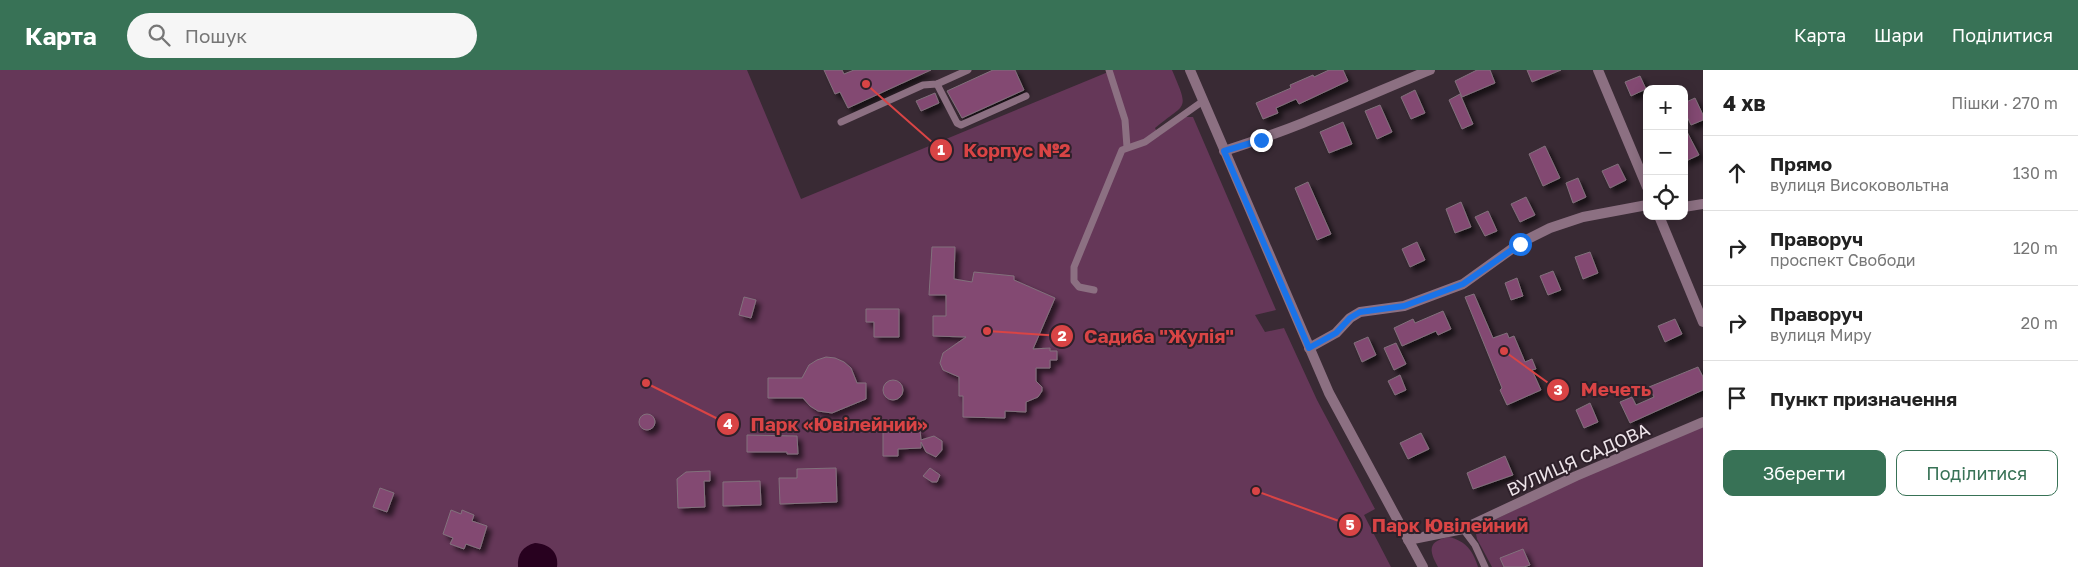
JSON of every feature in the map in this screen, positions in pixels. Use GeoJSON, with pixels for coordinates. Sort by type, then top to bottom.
{"type":"FeatureCollection","features":[{"type":"Feature","properties":{"kind":"street"},"geometry":{"type":"LineString","coordinates":[[1190,70],[1329,393],[1423,567]]}},
{"type":"Feature","properties":{"kind":"street"},"geometry":{"type":"LineString","coordinates":[[1224,151],[1261,140],[1430,70]]}},
{"type":"Feature","properties":{"kind":"street"},"geometry":{"type":"LineString","coordinates":[[1598,70],[1643,177]]}},
{"type":"Feature","properties":{"kind":"street"},"geometry":{"type":"LineString","coordinates":[[1688,206],[1703,204]]}},
{"type":"Feature","properties":{"kind":"street"},"geometry":{"type":"LineString","coordinates":[[1309,348],[1336,333],[1350,318],[1360,312],[1404,306],[1463,284],[1520,244],[1550,228],[1583,217],[1643,206]]}},
{"type":"Feature","properties":{"kind":"street"},"geometry":{"type":"LineString","coordinates":[[1661,220],[1703,322]]}},
{"type":"Feature","properties":{"kind":"street","name":"ВУЛИЦЯ САДОВА"},"geometry":{"type":"LineString","coordinates":[[1408,540],[1463,529],[1576,476],[1703,422]]}},
{"type":"Feature","properties":{"kind":"lane"},"geometry":{"type":"LineString","coordinates":[[841,122],[924,85],[937,84],[968,70]]}},
{"type":"Feature","properties":{"kind":"lane"},"geometry":{"type":"LineString","coordinates":[[1109,70],[1125,120],[1127,147]]}},
{"type":"Feature","properties":{"kind":"lane"},"geometry":{"type":"LineString","coordinates":[[937,84],[957,123],[961,125],[1026,96]]}},
{"type":"Feature","properties":{"kind":"lane"},"geometry":{"type":"LineString","coordinates":[[1094,290],[1079,287],[1074,282],[1074,267],[1122,150],[1144,142],[1203,101]]}},
{"type":"Feature","properties":{"kind":"lane"},"geometry":{"type":"LineString","coordinates":[[1463,529],[1475,545],[1485,567]]}},
{"type":"Feature","properties":{"kind":"shaded area"},"geometry":{"type":"Polygon","coordinates":[[[0,70],[747,70],[801,199],[1113,70],[1172,70],[1183,100],[1182,105],[1155,128],[1159,136],[1185,117],[1193,117],[1276,310],[1255,315],[1265,332],[1284,328],[1317,400],[1375,509],[1364,515],[1391,567],[0,567],[0,70]]]}},
{"type":"Feature","properties":{"kind":"shaded area"},"geometry":{"type":"Polygon","coordinates":[[[1703,426],[1703,567],[1492,567],[1477,539],[1475,529],[1577,480],[1703,426]]]}},
{"type":"Feature","properties":{"kind":"shaded area"},"geometry":{"type":"Polygon","coordinates":[[[1449,537],[1460,541],[1468,548],[1474,556],[1478,567],[1438,567],[1432,552],[1433,544],[1449,537]]]}},
{"type":"Feature","properties":{"kind":"shaded area"},"geometry":{"type":"Polygon","coordinates":[[[535,543],[549,547],[555,553],[557,567],[518,567],[522,551],[527,546],[535,543]]]}},
{"type":"Feature","properties":{"kind":"building"},"geometry":{"type":"Polygon","coordinates":[[[824,70],[842,70],[844,74],[854,70],[931,70],[848,108],[840,92],[835,94],[824,70]]]}},
{"type":"Feature","properties":{"kind":"building"},"geometry":{"type":"Polygon","coordinates":[[[993,70],[1015,70],[1024,90],[962,118],[947,91],[993,70]]]}},
{"type":"Feature","properties":{"kind":"building"},"geometry":{"type":"Polygon","coordinates":[[[1329,70],[1343,70],[1348,81],[1299,104],[1296,99],[1276,108],[1278,113],[1263,119],[1256,103],[1291,88],[1290,85],[1329,70]]]}},
{"type":"Feature","properties":{"kind":"building"},"geometry":{"type":"Polygon","coordinates":[[[1477,70],[1490,70],[1495,83],[1462,97],[1455,81],[1477,70]]]}},
{"type":"Feature","properties":{"kind":"building"},"geometry":{"type":"Polygon","coordinates":[[[1527,70],[1561,70],[1532,82],[1527,70]]]}},
{"type":"Feature","properties":{"kind":"building"},"geometry":{"type":"Polygon","coordinates":[[[1640,76],[1644,85],[1643,90],[1631,96],[1625,82],[1640,76]]]}},
{"type":"Feature","properties":{"kind":"building"},"geometry":{"type":"Polygon","coordinates":[[[1415,90],[1425,113],[1411,119],[1401,97],[1415,90]]]}},
{"type":"Feature","properties":{"kind":"building"},"geometry":{"type":"Polygon","coordinates":[[[935,93],[939,103],[921,111],[916,101],[935,93]]]}},
{"type":"Feature","properties":{"kind":"building"},"geometry":{"type":"Polygon","coordinates":[[[1460,94],[1473,124],[1462,129],[1449,100],[1460,94]]]}},
{"type":"Feature","properties":{"kind":"building"},"geometry":{"type":"Polygon","coordinates":[[[1695,98],[1703,115],[1703,120],[1691,125],[1688,119],[1688,101],[1695,98]]]}},
{"type":"Feature","properties":{"kind":"building"},"geometry":{"type":"Polygon","coordinates":[[[1380,105],[1392,132],[1377,139],[1365,111],[1380,105]]]}},
{"type":"Feature","properties":{"kind":"building"},"geometry":{"type":"Polygon","coordinates":[[[1343,122],[1352,144],[1329,153],[1320,132],[1343,122]]]}},
{"type":"Feature","properties":{"kind":"building"},"geometry":{"type":"Polygon","coordinates":[[[1688,134],[1699,155],[1688,160],[1688,134]]]}},
{"type":"Feature","properties":{"kind":"building"},"geometry":{"type":"Polygon","coordinates":[[[1545,146],[1560,178],[1543,186],[1529,154],[1545,146]]]}},
{"type":"Feature","properties":{"kind":"building"},"geometry":{"type":"Polygon","coordinates":[[[1618,164],[1626,180],[1610,188],[1602,171],[1618,164]]]}},
{"type":"Feature","properties":{"kind":"building"},"geometry":{"type":"Polygon","coordinates":[[[1578,178],[1586,197],[1573,203],[1566,183],[1578,178]]]}},
{"type":"Feature","properties":{"kind":"building"},"geometry":{"type":"Polygon","coordinates":[[[1308,182],[1331,234],[1317,240],[1295,188],[1308,182]]]}},
{"type":"Feature","properties":{"kind":"building"},"geometry":{"type":"Polygon","coordinates":[[[1526,197],[1535,215],[1520,222],[1511,204],[1526,197]]]}},
{"type":"Feature","properties":{"kind":"building"},"geometry":{"type":"Polygon","coordinates":[[[1461,202],[1471,227],[1455,233],[1446,209],[1461,202]]]}},
{"type":"Feature","properties":{"kind":"building"},"geometry":{"type":"Polygon","coordinates":[[[1488,211],[1497,231],[1485,236],[1475,217],[1488,211]]]}},
{"type":"Feature","properties":{"kind":"building"},"geometry":{"type":"Polygon","coordinates":[[[1417,242],[1425,260],[1410,267],[1402,249],[1417,242]]]}},
{"type":"Feature","properties":{"kind":"building"},"geometry":{"type":"Polygon","coordinates":[[[932,247],[955,247],[954,279],[972,282],[974,272],[1014,276],[1014,280],[1055,298],[1033,349],[1050,348],[1050,351],[1057,351],[1057,360],[1050,360],[1050,368],[1036,368],[1036,381],[1042,387],[1042,391],[1038,397],[1026,402],[1026,412],[1005,411],[1005,418],[963,417],[963,396],[959,396],[959,377],[943,370],[940,363],[943,353],[966,337],[933,336],[933,316],[946,316],[946,295],[929,295],[932,247]]]}},
{"type":"Feature","properties":{"kind":"building"},"geometry":{"type":"Polygon","coordinates":[[[1590,252],[1598,273],[1583,279],[1575,257],[1590,252]]]}},
{"type":"Feature","properties":{"kind":"building"},"geometry":{"type":"Polygon","coordinates":[[[1553,271],[1561,290],[1548,295],[1540,276],[1553,271]]]}},
{"type":"Feature","properties":{"kind":"building"},"geometry":{"type":"Polygon","coordinates":[[[1517,278],[1523,296],[1511,300],[1505,283],[1517,278]]]}},
{"type":"Feature","properties":{"kind":"building"},"geometry":{"type":"Polygon","coordinates":[[[1474,294],[1493,338],[1507,333],[1509,338],[1514,336],[1525,362],[1532,359],[1536,369],[1532,370],[1541,390],[1507,405],[1500,390],[1502,388],[1465,297],[1474,294]]]}},
{"type":"Feature","properties":{"kind":"building"},"geometry":{"type":"Polygon","coordinates":[[[744,297],[756,300],[751,318],[739,315],[744,297]]]}},
{"type":"Feature","properties":{"kind":"building"},"geometry":{"type":"Polygon","coordinates":[[[866,309],[899,309],[899,337],[874,337],[874,322],[866,322],[866,309]]]}},
{"type":"Feature","properties":{"kind":"building"},"geometry":{"type":"Polygon","coordinates":[[[1443,311],[1451,329],[1438,335],[1436,331],[1402,346],[1394,328],[1413,319],[1415,323],[1443,311]]]}},
{"type":"Feature","properties":{"kind":"building"},"geometry":{"type":"Polygon","coordinates":[[[1675,319],[1682,334],[1665,342],[1658,326],[1675,319]]]}},
{"type":"Feature","properties":{"kind":"building"},"geometry":{"type":"Polygon","coordinates":[[[1368,337],[1376,355],[1362,362],[1354,343],[1368,337]]]}},
{"type":"Feature","properties":{"kind":"building"},"geometry":{"type":"Polygon","coordinates":[[[1396,343],[1406,364],[1394,370],[1384,348],[1396,343]]]}},
{"type":"Feature","properties":{"kind":"building"},"geometry":{"type":"Polygon","coordinates":[[[826,357],[844,362],[851,368],[857,383],[866,383],[866,399],[832,413],[818,411],[803,398],[768,398],[768,378],[802,378],[809,365],[826,357]]]}},
{"type":"Feature","properties":{"kind":"building"},"geometry":{"type":"Polygon","coordinates":[[[1698,367],[1703,377],[1703,390],[1630,423],[1620,402],[1632,397],[1636,405],[1654,397],[1649,387],[1698,367]]]}},
{"type":"Feature","properties":{"kind":"building"},"geometry":{"type":"Polygon","coordinates":[[[1400,375],[1406,390],[1395,395],[1388,381],[1400,375]]]}},
{"type":"Feature","properties":{"kind":"building"},"geometry":{"type":"Polygon","coordinates":[[[893,380],[900,383],[903,390],[900,397],[893,400],[886,397],[883,390],[886,383],[893,380]]]}},
{"type":"Feature","properties":{"kind":"building"},"geometry":{"type":"Polygon","coordinates":[[[1590,403],[1598,422],[1584,428],[1576,410],[1590,403]]]}},
{"type":"Feature","properties":{"kind":"building"},"geometry":{"type":"Polygon","coordinates":[[[647,414],[655,422],[647,430],[639,422],[647,414]]]}},
{"type":"Feature","properties":{"kind":"building"},"geometry":{"type":"Polygon","coordinates":[[[920,430],[921,440],[934,436],[942,441],[942,450],[936,457],[926,452],[921,442],[921,448],[898,449],[898,456],[883,456],[883,432],[920,430]]]}},
{"type":"Feature","properties":{"kind":"building"},"geometry":{"type":"Polygon","coordinates":[[[1421,433],[1429,449],[1408,459],[1400,443],[1421,433]]]}},
{"type":"Feature","properties":{"kind":"building"},"geometry":{"type":"Polygon","coordinates":[[[747,435],[797,436],[798,454],[787,454],[787,452],[747,452],[747,435]]]}},
{"type":"Feature","properties":{"kind":"building"},"geometry":{"type":"Polygon","coordinates":[[[1505,456],[1513,475],[1473,489],[1467,473],[1505,456]]]}},
{"type":"Feature","properties":{"kind":"building"},"geometry":{"type":"Polygon","coordinates":[[[836,468],[837,502],[780,504],[779,478],[797,478],[797,469],[836,468]]]}},
{"type":"Feature","properties":{"kind":"building"},"geometry":{"type":"Polygon","coordinates":[[[930,468],[940,475],[937,482],[932,482],[923,476],[930,468]]]}},
{"type":"Feature","properties":{"kind":"building"},"geometry":{"type":"Polygon","coordinates":[[[710,471],[710,481],[704,481],[705,507],[678,508],[677,479],[686,472],[710,471]]]}},
{"type":"Feature","properties":{"kind":"building"},"geometry":{"type":"Polygon","coordinates":[[[760,481],[761,505],[723,506],[723,482],[760,481]]]}},
{"type":"Feature","properties":{"kind":"building"},"geometry":{"type":"Polygon","coordinates":[[[380,488],[394,493],[387,512],[373,507],[380,488]]]}},
{"type":"Feature","properties":{"kind":"building"},"geometry":{"type":"Polygon","coordinates":[[[451,510],[461,514],[462,510],[474,515],[472,521],[487,526],[480,549],[466,544],[464,549],[450,544],[453,538],[443,534],[451,510]]]}},
{"type":"Feature","properties":{"kind":"building"},"geometry":{"type":"Polygon","coordinates":[[[1523,549],[1530,565],[1524,567],[1504,567],[1500,558],[1523,549]]]}},
{"type":"Feature","properties":{"kind":"place","name":"Корпус №2"},"geometry":{"type":"Point","coordinates":[866,84]}},
{"type":"Feature","properties":{"kind":"place","name":"Садиба \"Жулія\""},"geometry":{"type":"Point","coordinates":[987,331]}},
{"type":"Feature","properties":{"kind":"place","name":"Мечеть"},"geometry":{"type":"Point","coordinates":[1504,351]}},
{"type":"Feature","properties":{"kind":"place","name":"Парк «Ювілейний»"},"geometry":{"type":"Point","coordinates":[646,383]}},
{"type":"Feature","properties":{"kind":"place","name":"Парк Ювілейний"},"geometry":{"type":"Point","coordinates":[1256,491]}},
{"type":"Feature","properties":{"kind":"route"},"geometry":{"type":"LineString","coordinates":[[1261,140],[1224,151],[1309,348],[1336,333],[1350,318],[1360,312],[1404,306],[1463,284],[1520,244]]}}]}
